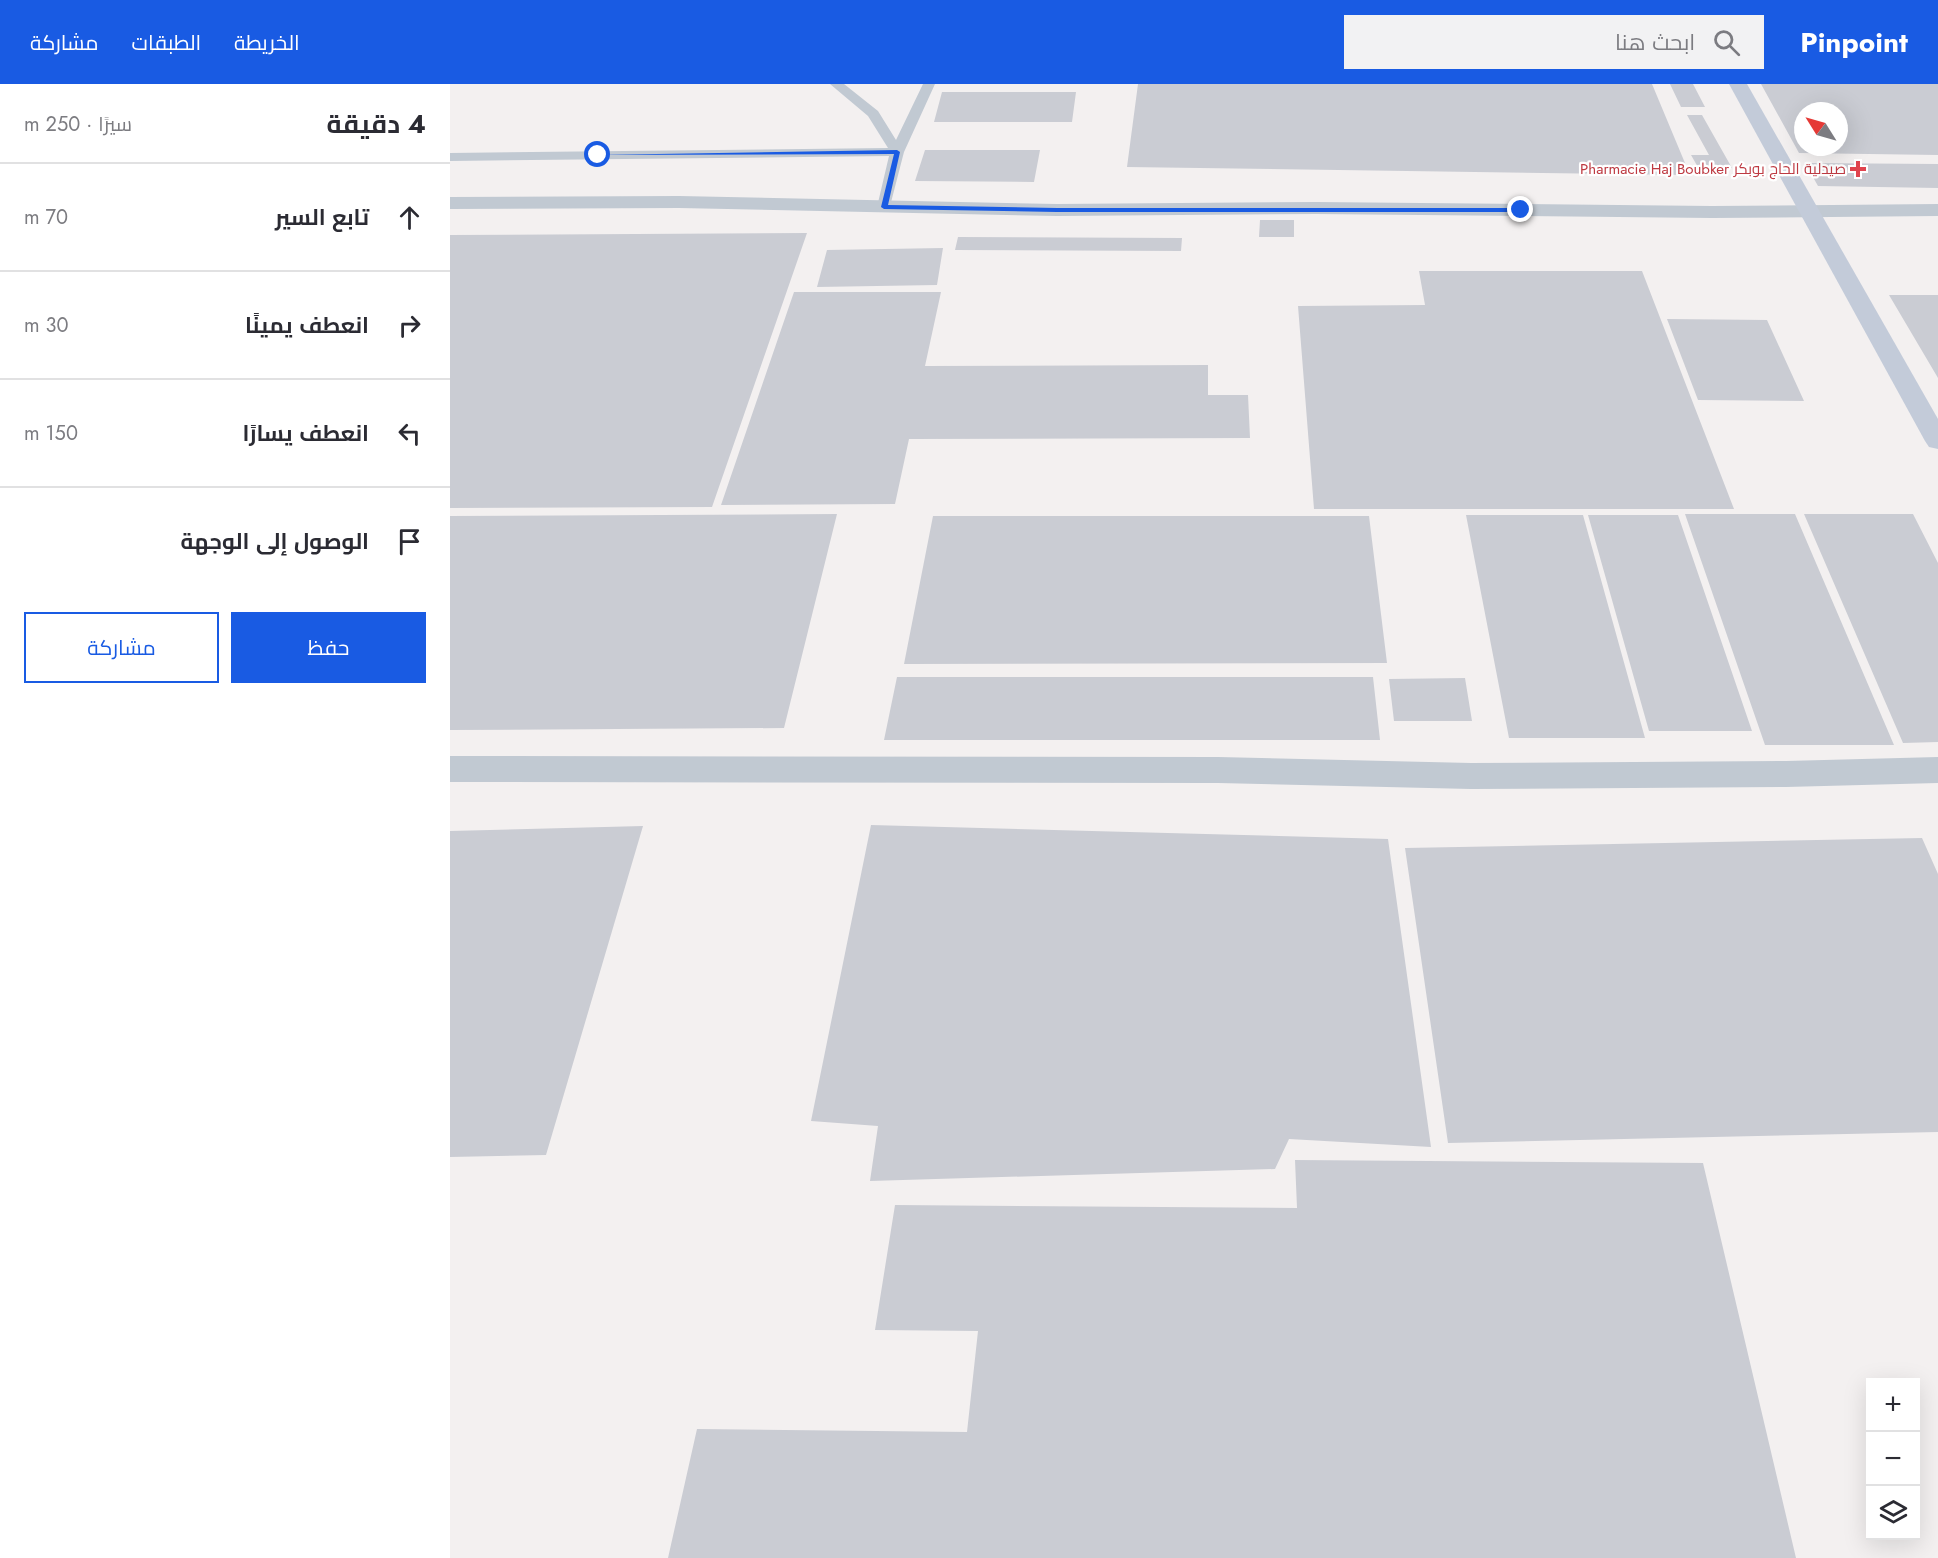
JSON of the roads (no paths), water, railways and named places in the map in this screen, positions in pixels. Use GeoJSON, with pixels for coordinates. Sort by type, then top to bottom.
{"type":"FeatureCollection","features":[{"type":"Feature","properties":{"kind":"street"},"geometry":{"type":"LineString","coordinates":[[1737,84],[1938,441]]}},
{"type":"Feature","properties":{"kind":"street"},"geometry":{"type":"LineString","coordinates":[[450,203],[679,202],[1057,210],[1338,208],[1938,210]]}},
{"type":"Feature","properties":{"kind":"street"},"geometry":{"type":"LineString","coordinates":[[450,769],[1218,770],[1471,776],[1786,774],[1938,770]]}},
{"type":"Feature","properties":{"kind":"lane"},"geometry":{"type":"LineString","coordinates":[[836,84],[873,114],[897,152]]}},
{"type":"Feature","properties":{"kind":"lane"},"geometry":{"type":"LineString","coordinates":[[884,207],[897,152],[929,84]]}},
{"type":"Feature","properties":{"kind":"lane"},"geometry":{"type":"LineString","coordinates":[[450,157],[897,152]]}},
{"type":"Feature","properties":{"kind":"place","name":"Pharmacie Haj Boubker صيدلية الحاج بوبكر"},"geometry":{"type":"Point","coordinates":[1858,169]}}]}
